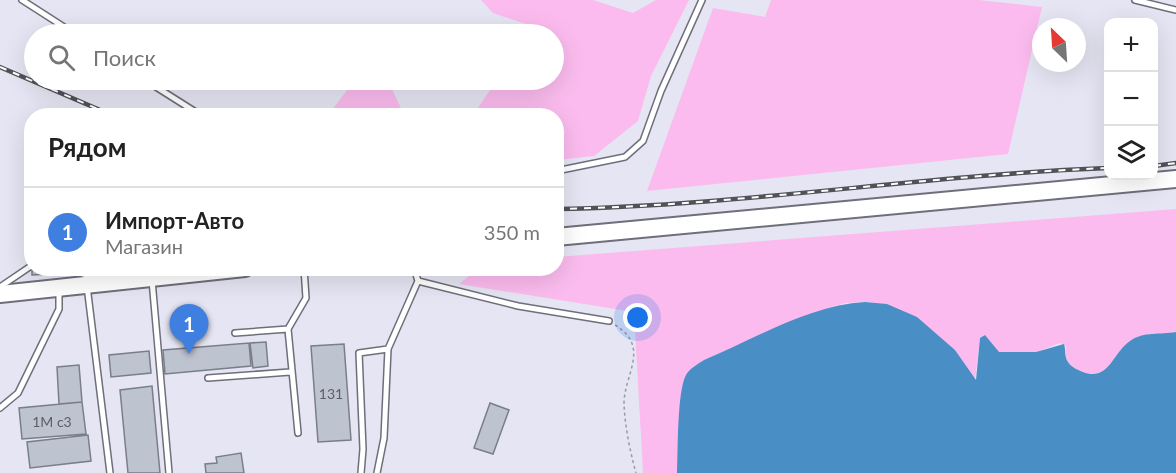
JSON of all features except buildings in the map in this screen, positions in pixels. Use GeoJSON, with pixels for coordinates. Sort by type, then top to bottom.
{"type":"FeatureCollection","features":[{"type":"Feature","properties":{"kind":"main road"},"geometry":{"type":"LineString","coordinates":[[564,236],[1176,179]]}},
{"type":"Feature","properties":{"kind":"main road"},"geometry":{"type":"LineString","coordinates":[[1,294],[172,276]]}},
{"type":"Feature","properties":{"kind":"lane"},"geometry":{"type":"LineString","coordinates":[[22,0],[59,24]]}},
{"type":"Feature","properties":{"kind":"lane"},"geometry":{"type":"LineString","coordinates":[[564,169],[625,157],[643,141],[661,91],[702,0]]}},
{"type":"Feature","properties":{"kind":"lane"},"geometry":{"type":"LineString","coordinates":[[1135,0],[1176,10]]}},
{"type":"Feature","properties":{"kind":"lane"},"geometry":{"type":"LineString","coordinates":[[161,90],[189,108]]}},
{"type":"Feature","properties":{"kind":"lane"},"geometry":{"type":"LineString","coordinates":[[1,294],[24,273]]}},
{"type":"Feature","properties":{"kind":"lane"},"geometry":{"type":"LineString","coordinates":[[92,276],[113,282]]}},
{"type":"Feature","properties":{"kind":"lane"},"geometry":{"type":"LineString","coordinates":[[298,433],[290,372],[288,329],[306,298],[305,276]]}},
{"type":"Feature","properties":{"kind":"lane"},"geometry":{"type":"LineString","coordinates":[[377,473],[384,438],[388,349],[418,281],[417,276]]}},
{"type":"Feature","properties":{"kind":"lane"},"geometry":{"type":"LineString","coordinates":[[152,278],[169,473]]}},
{"type":"Feature","properties":{"kind":"lane"},"geometry":{"type":"LineString","coordinates":[[418,281],[518,306],[609,321]]}},
{"type":"Feature","properties":{"kind":"lane"},"geometry":{"type":"LineString","coordinates":[[86,284],[110,473]]}},
{"type":"Feature","properties":{"kind":"lane"},"geometry":{"type":"LineString","coordinates":[[0,408],[18,393],[49,330],[59,309],[59,287]]}},
{"type":"Feature","properties":{"kind":"lane"},"geometry":{"type":"LineString","coordinates":[[235,333],[288,329]]}},
{"type":"Feature","properties":{"kind":"lane"},"geometry":{"type":"LineString","coordinates":[[361,473],[363,448],[359,353],[388,349]]}},
{"type":"Feature","properties":{"kind":"lane"},"geometry":{"type":"LineString","coordinates":[[208,378],[290,372]]}},
{"type":"Feature","properties":{"kind":"path"},"geometry":{"type":"LineString","coordinates":[[609,321],[629,337],[634,351],[632,375],[624,402],[636,473]]}},
{"type":"Feature","properties":{"kind":"shaded area"},"geometry":{"type":"Polygon","coordinates":[[[481,0],[593,0],[633,13],[656,0],[689,0],[651,76],[638,121],[594,156],[564,159],[564,108],[478,108],[490,90],[564,90],[564,24],[526,24],[493,13],[481,0]]]}},
{"type":"Feature","properties":{"kind":"shaded area"},"geometry":{"type":"Polygon","coordinates":[[[771,0],[979,0],[1042,7],[1039,18],[1032,18],[1032,50],[1008,154],[647,191],[713,8],[765,17],[771,0]]]}},
{"type":"Feature","properties":{"kind":"shaded area"},"geometry":{"type":"Polygon","coordinates":[[[347,90],[393,90],[401,108],[333,108],[347,90]]]}},
{"type":"Feature","properties":{"kind":"shaded area"},"geometry":{"type":"Polygon","coordinates":[[[1176,209],[1176,332],[1135,338],[1120,350],[1104,370],[1097,373],[1088,373],[1070,365],[1066,357],[1066,346],[1060,343],[1036,352],[998,352],[985,335],[980,338],[975,380],[955,350],[938,336],[887,304],[845,303],[815,312],[704,360],[693,368],[682,389],[677,473],[643,473],[634,312],[459,284],[469,276],[564,276],[564,256],[1176,209]]]}},
{"type":"Feature","properties":{"kind":"water"},"geometry":{"type":"Polygon","coordinates":[[[865,302],[887,304],[917,317],[955,350],[976,380],[980,338],[985,335],[999,352],[1036,352],[1064,344],[1069,364],[1092,374],[1105,369],[1124,346],[1135,338],[1176,332],[1176,473],[677,473],[681,394],[686,375],[692,368],[704,360],[803,316],[844,304],[865,302]]]}},
{"type":"Feature","properties":{"kind":"railway"},"geometry":{"type":"LineString","coordinates":[[0,67],[24,77]]}},
{"type":"Feature","properties":{"kind":"railway"},"geometry":{"type":"LineString","coordinates":[[54,90],[95,108]]}},
{"type":"Feature","properties":{"kind":"railway"},"geometry":{"type":"LineString","coordinates":[[1158,165],[1176,163]]}},
{"type":"Feature","properties":{"kind":"railway"},"geometry":{"type":"LineString","coordinates":[[564,209],[625,207],[763,197],[970,177],[1104,168]]}},
{"type":"Feature","properties":{"kind":"place","name":"Импорт-Авто"},"geometry":{"type":"Point","coordinates":[189,354]}}]}
